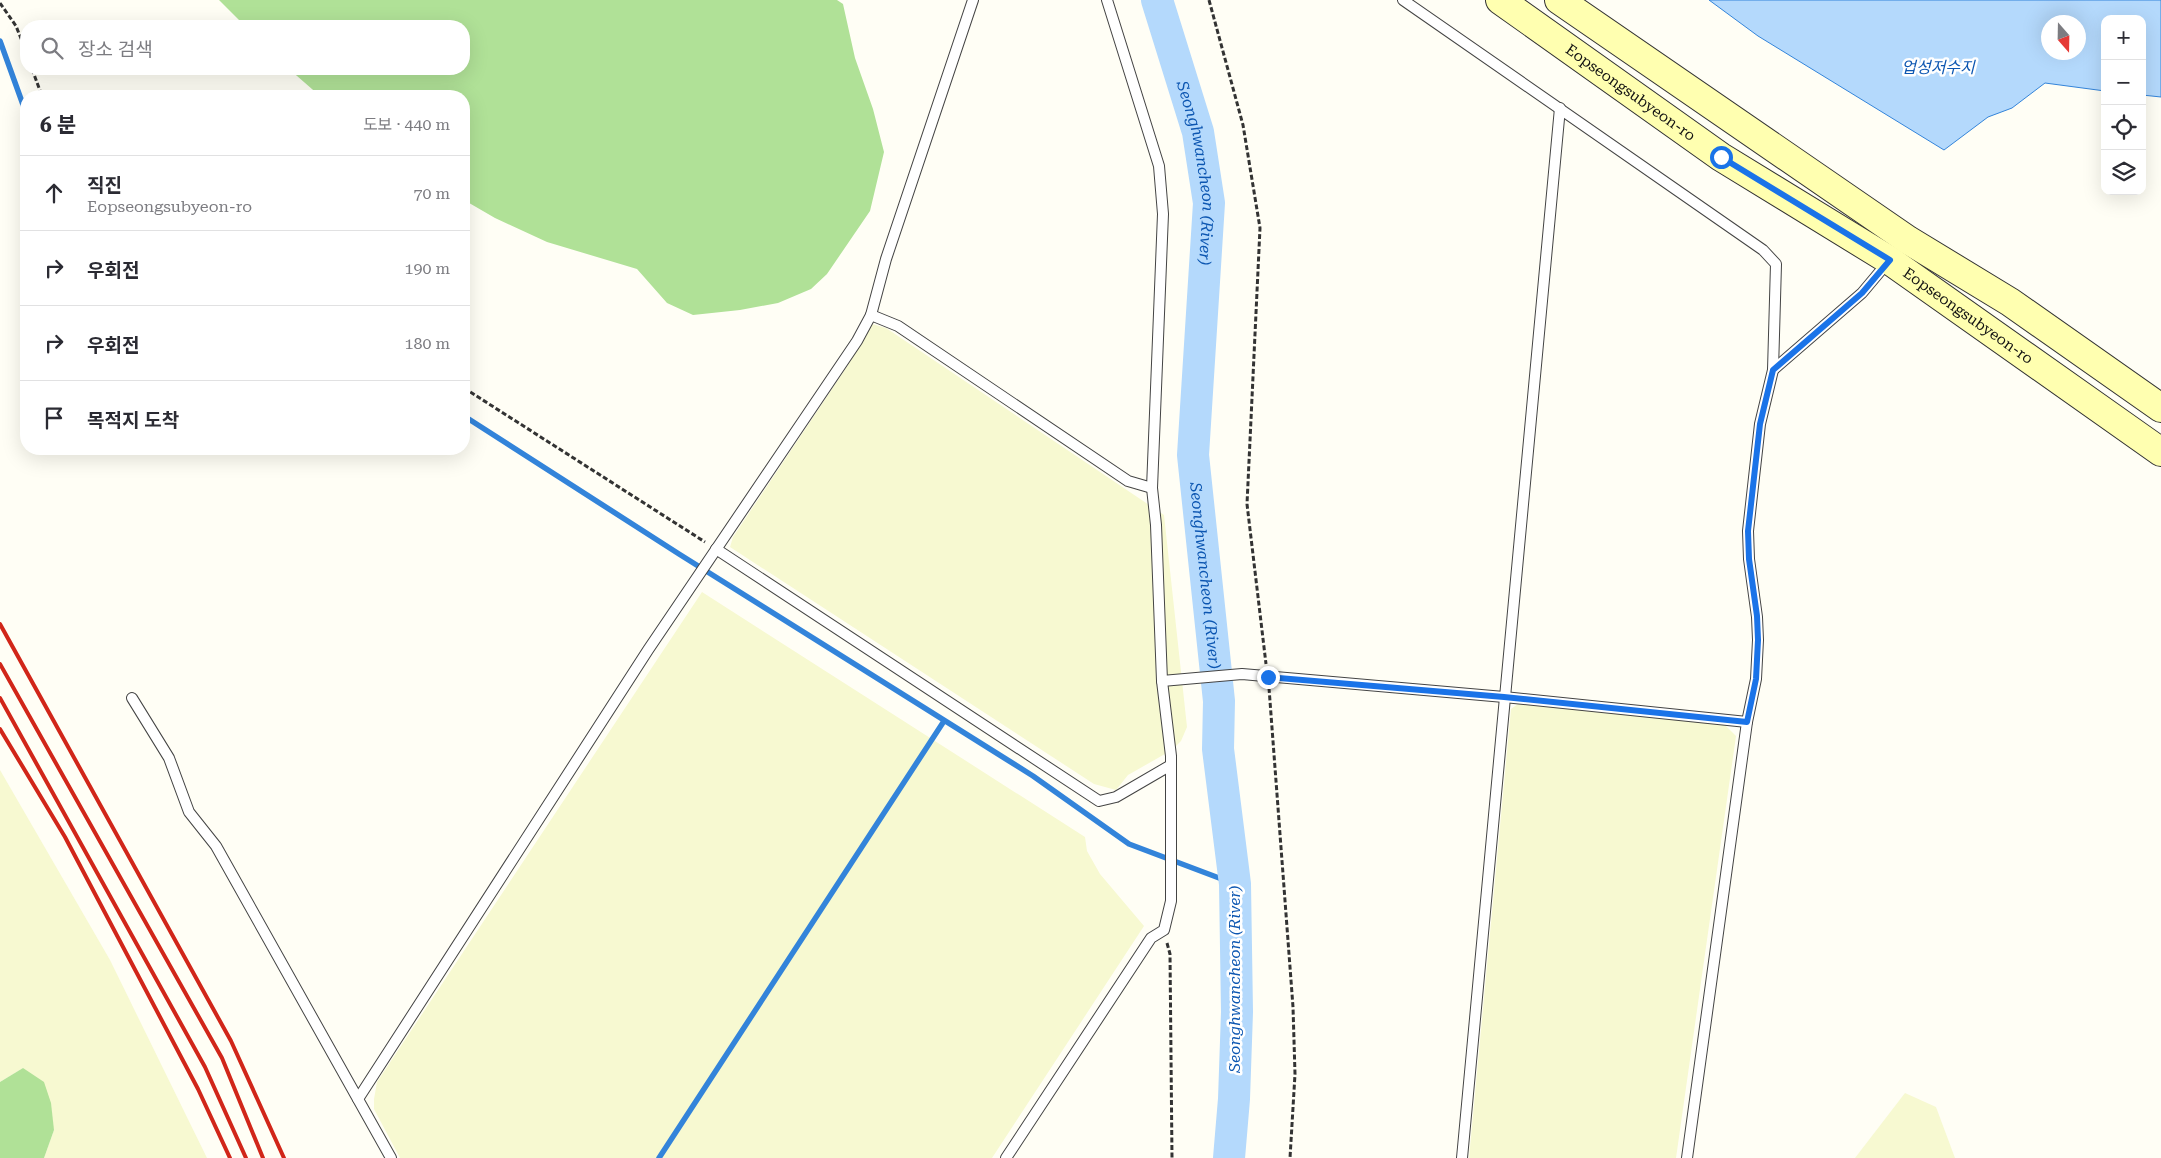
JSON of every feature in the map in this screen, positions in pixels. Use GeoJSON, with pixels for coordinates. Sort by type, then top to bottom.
{"type":"FeatureCollection","features":[{"type":"Feature","properties":{"kind":"main road","name":"Eopseongsubyeon-ro"},"geometry":{"type":"LineString","coordinates":[[1500,0],[1721,157],[1899,250],[2010,302],[2161,408]]}},
{"type":"Feature","properties":{"kind":"main road","name":"Eopseongsubyeon-ro"},"geometry":{"type":"LineString","coordinates":[[1559,0],[1899,250],[2161,452]]}},
{"type":"Feature","properties":{"kind":"lane"},"geometry":{"type":"LineString","coordinates":[[358,1099],[643,658],[857,341],[871,316],[886,259],[972,0]]}},
{"type":"Feature","properties":{"kind":"lane"},"geometry":{"type":"LineString","coordinates":[[1006,1158],[1151,938],[1164,930],[1171,901],[1171,765],[1162,681],[1156,524],[1152,488],[1163,214],[1159,166],[1106,0]]}},
{"type":"Feature","properties":{"kind":"lane"},"geometry":{"type":"LineString","coordinates":[[1403,0],[1763,250],[1776,264],[1773,370],[1760,424],[1748,531],[1749,559],[1757,616],[1756,679],[1747,722],[1687,1158]]}},
{"type":"Feature","properties":{"kind":"lane"},"geometry":{"type":"LineString","coordinates":[[1462,1158],[1560,108]]}},
{"type":"Feature","properties":{"kind":"lane"},"geometry":{"type":"LineString","coordinates":[[1773,370],[1862,293],[1899,250]]}},
{"type":"Feature","properties":{"kind":"lane"},"geometry":{"type":"LineString","coordinates":[[871,316],[898,326],[1128,481],[1152,488]]}},
{"type":"Feature","properties":{"kind":"lane"},"geometry":{"type":"LineString","coordinates":[[716,549],[1099,801],[1116,797],[1171,765]]}},
{"type":"Feature","properties":{"kind":"lane"},"geometry":{"type":"LineString","coordinates":[[1162,681],[1242,674],[1504,697],[1747,722]]}},
{"type":"Feature","properties":{"kind":"lane"},"geometry":{"type":"LineString","coordinates":[[132,698],[169,758],[189,812],[216,846],[391,1158]]}},
{"type":"Feature","properties":{"kind":"path"},"geometry":{"type":"LineString","coordinates":[[1209,0],[1243,126],[1260,228],[1247,504],[1268,677],[1293,1007],[1295,1074],[1290,1158]]}},
{"type":"Feature","properties":{"kind":"path"},"geometry":{"type":"LineString","coordinates":[[0,3],[16,26],[20,36]]}},
{"type":"Feature","properties":{"kind":"path"},"geometry":{"type":"LineString","coordinates":[[34,75],[40,90]]}},
{"type":"Feature","properties":{"kind":"path"},"geometry":{"type":"LineString","coordinates":[[470,392],[716,549]]}},
{"type":"Feature","properties":{"kind":"path"},"geometry":{"type":"LineString","coordinates":[[1164,930],[1170,954],[1172,1158]]}},
{"type":"Feature","properties":{"kind":"green space"},"geometry":{"type":"Polygon","coordinates":[[[219,0],[837,0],[843,4],[855,58],[873,109],[884,152],[870,211],[827,274],[811,289],[778,303],[740,310],[693,315],[667,303],[637,269],[547,242],[495,218],[470,203],[470,90],[313,90],[296,75],[470,75],[470,20],[239,20],[219,0]]]}},
{"type":"Feature","properties":{"kind":"green space"},"geometry":{"type":"Polygon","coordinates":[[[872,324],[886,328],[1164,515],[1187,727],[1181,741],[1172,750],[1128,775],[1116,790],[1094,784],[730,547],[733,537],[846,368],[872,324]]]}},
{"type":"Feature","properties":{"kind":"green space"},"geometry":{"type":"Polygon","coordinates":[[[702,592],[1085,837],[1087,851],[1100,874],[1144,926],[992,1158],[400,1158],[374,1109],[377,1082],[702,592]]]}},
{"type":"Feature","properties":{"kind":"green space"},"geometry":{"type":"Polygon","coordinates":[[[1518,704],[1724,724],[1736,736],[1676,1158],[1469,1158],[1511,709],[1518,704]]]}},
{"type":"Feature","properties":{"kind":"green space"},"geometry":{"type":"Polygon","coordinates":[[[0,770],[110,960],[207,1158],[44,1158],[54,1130],[23,1068],[0,1082],[0,770]]]}},
{"type":"Feature","properties":{"kind":"green space"},"geometry":{"type":"Polygon","coordinates":[[[23,1068],[44,1082],[51,1103],[54,1130],[44,1158],[0,1158],[0,1082],[23,1068]]]}},
{"type":"Feature","properties":{"kind":"green space"},"geometry":{"type":"Polygon","coordinates":[[[1905,1093],[1936,1107],[1955,1158],[1855,1158],[1905,1093]]]}},
{"type":"Feature","properties":{"kind":"water","name":"업성저수지"},"geometry":{"type":"Polygon","coordinates":[[[1709,0],[2161,0],[2161,97],[2146,95],[2146,15],[2101,15],[2101,90],[2045,83],[2012,108],[1988,117],[1944,150],[1758,36],[1709,0]]]}},
{"type":"Feature","properties":{"kind":"waterway","name":"Seonghwancheon (River)"},"geometry":{"type":"LineString","coordinates":[[1157,0],[1198,132],[1209,203],[1193,455],[1219,701],[1218,749],[1235,884],[1237,1012],[1234,1099],[1229,1158]]}},
{"type":"Feature","properties":{"kind":"waterway"},"geometry":{"type":"LineString","coordinates":[[0,41],[20,96]]}},
{"type":"Feature","properties":{"kind":"waterway"},"geometry":{"type":"LineString","coordinates":[[470,420],[679,554],[1033,776],[1129,844],[1235,884]]}},
{"type":"Feature","properties":{"kind":"waterway"},"geometry":{"type":"LineString","coordinates":[[659,1158],[944,721]]}},
{"type":"Feature","properties":{"kind":"railway"},"geometry":{"type":"LineString","coordinates":[[0,624],[231,1041],[284,1158]]}},
{"type":"Feature","properties":{"kind":"railway"},"geometry":{"type":"LineString","coordinates":[[0,664],[222,1058],[263,1158]]}},
{"type":"Feature","properties":{"kind":"railway"},"geometry":{"type":"LineString","coordinates":[[0,698],[205,1067],[246,1158]]}},
{"type":"Feature","properties":{"kind":"railway"},"geometry":{"type":"LineString","coordinates":[[0,729],[65,837],[198,1089],[230,1158]]}},
{"type":"Feature","properties":{"kind":"route"},"geometry":{"type":"LineString","coordinates":[[1268,677],[1504,697],[1747,722],[1756,679],[1758,640],[1757,616],[1749,559],[1748,531],[1760,424],[1773,370],[1862,293],[1890,260],[1721,157]]}}]}
